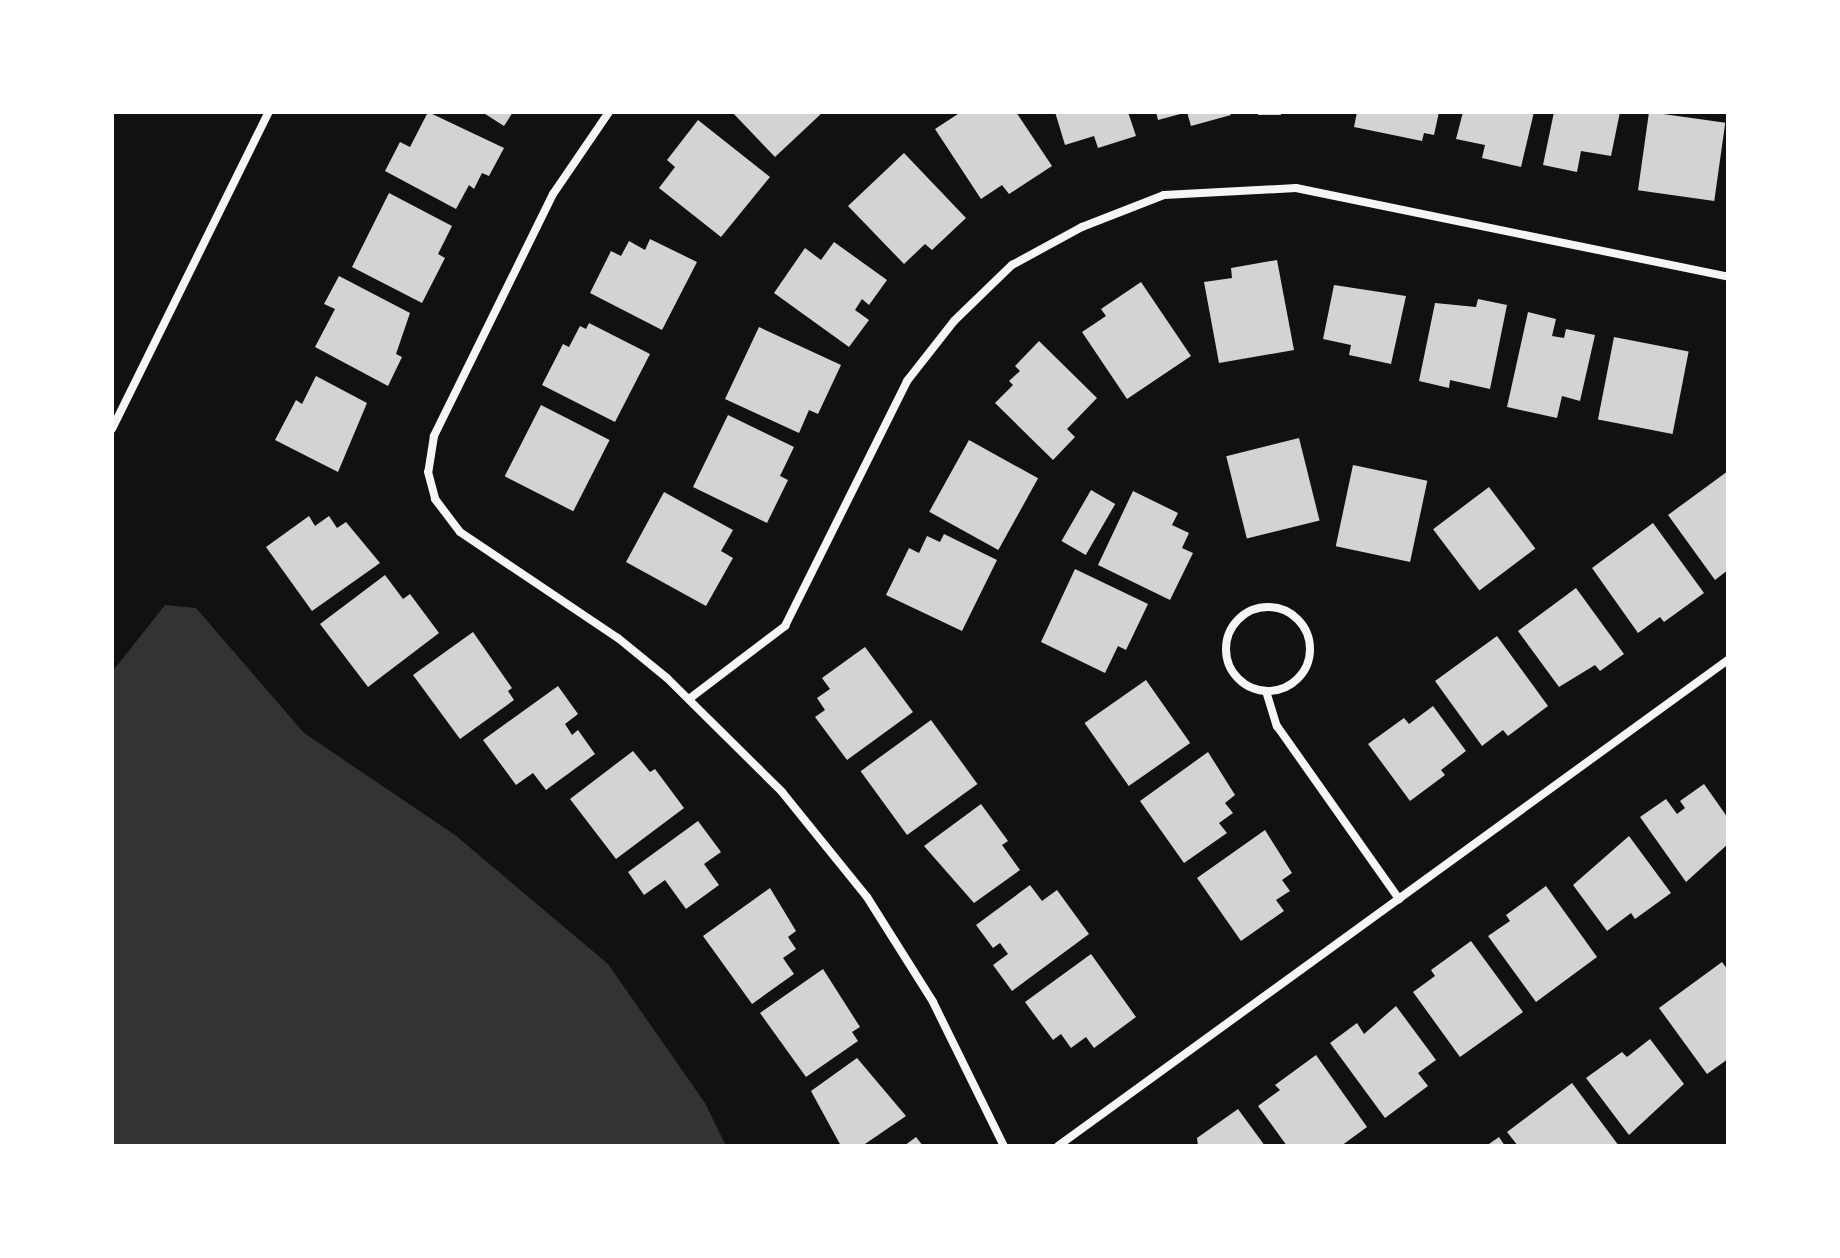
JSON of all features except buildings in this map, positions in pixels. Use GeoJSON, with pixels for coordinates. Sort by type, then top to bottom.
{"type":"FeatureCollection","features":[{"type":"Feature","properties":{"kind":"street"},"geometry":{"type":"LineString","coordinates":[[112,429],[269,112]]}},
{"type":"Feature","properties":{"kind":"street"},"geometry":{"type":"LineString","coordinates":[[609,112],[553,194],[434,436],[428,472],[435,499],[460,532],[618,638],[689,699],[782,792],[867,897],[933,1002],[1004,1146]]}},
{"type":"Feature","properties":{"kind":"street"},"geometry":{"type":"LineString","coordinates":[[689,699],[785,626],[907,381],[954,321],[1012,265],[1082,227],[1164,195],[1296,188],[1728,277]]}},
{"type":"Feature","properties":{"kind":"street"},"geometry":{"type":"LineString","coordinates":[[1266,691],[1293,683],[1309,659],[1300,622],[1275,608],[1243,615],[1233,625],[1226,650],[1236,676],[1266,691],[1277,726],[1399,899]]}},
{"type":"Feature","properties":{"kind":"street"},"geometry":{"type":"LineString","coordinates":[[1058,1146],[1728,660]]}},
{"type":"Feature","properties":{"kind":"shaded area"},"geometry":{"type":"Polygon","coordinates":[[[165,605],[196,608],[304,733],[455,835],[608,964],[705,1103],[726,1146],[112,1146],[112,672],[165,605]]]}}]}
